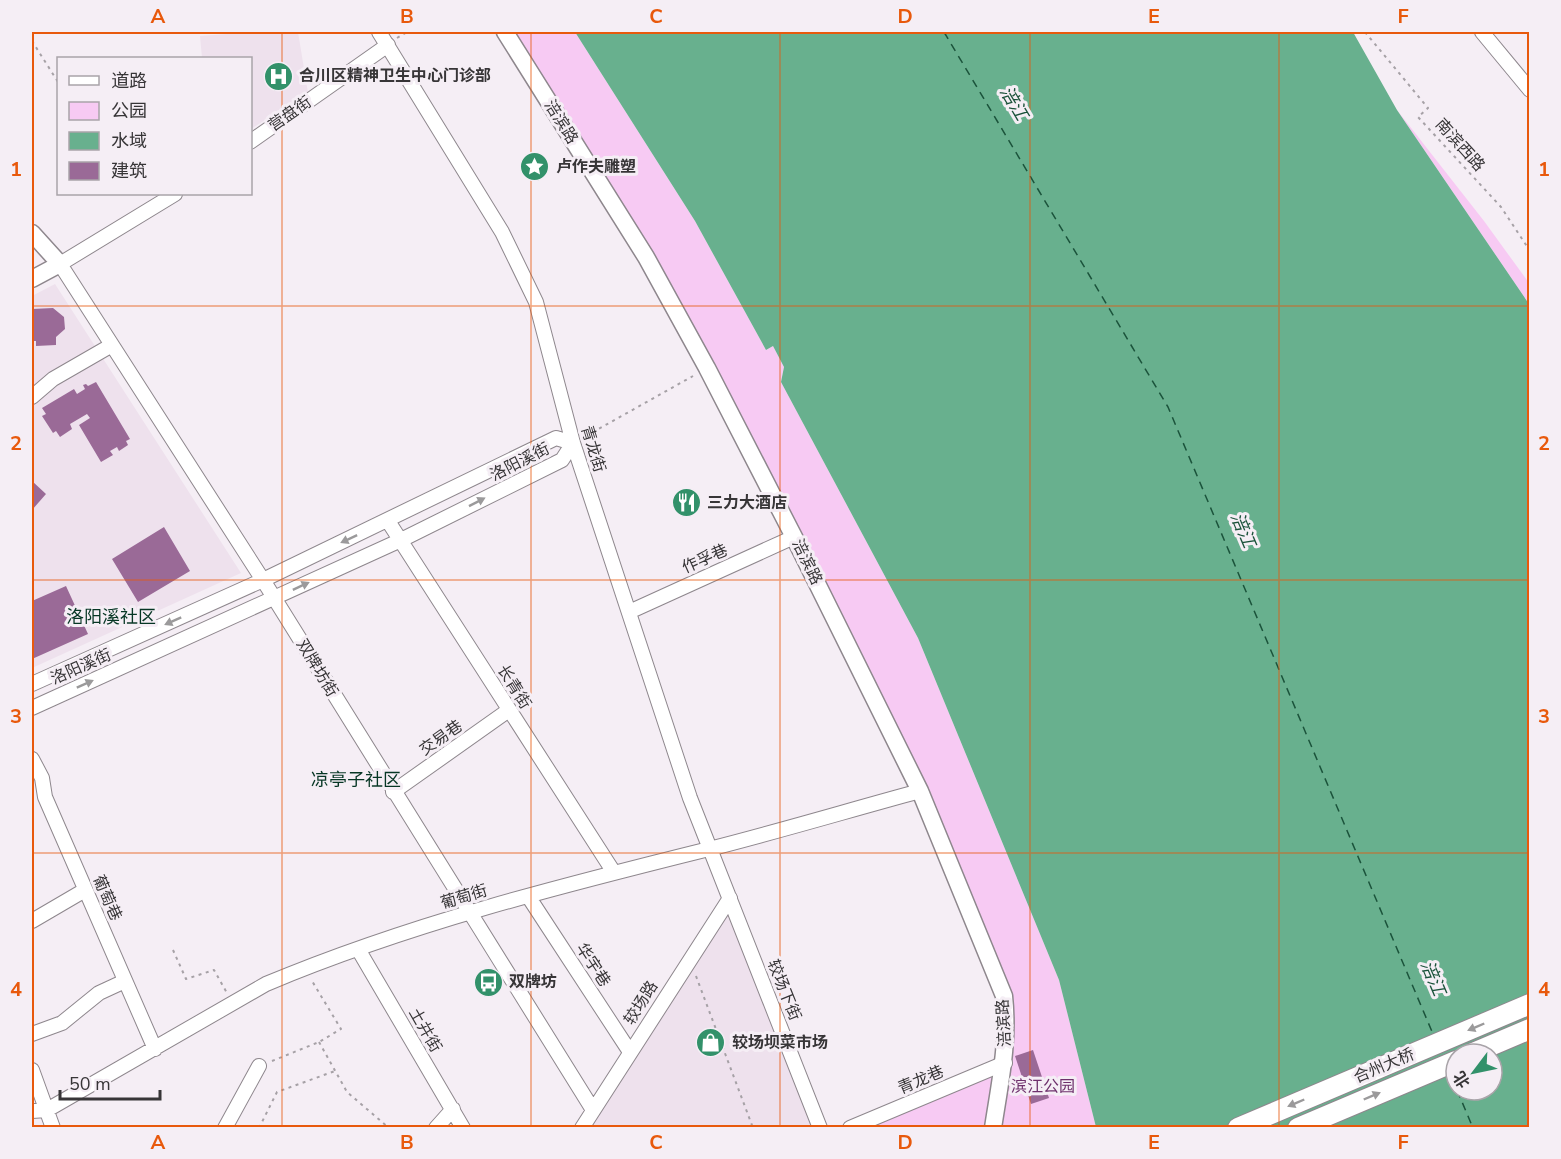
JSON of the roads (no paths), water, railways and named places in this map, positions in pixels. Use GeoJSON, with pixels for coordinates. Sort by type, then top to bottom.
{"type":"FeatureCollection","features":[{"type":"Feature","properties":{"kind":"highway","name":"合州大桥"},"geometry":{"type":"LineString","coordinates":[[1238,1128],[1530,1004]]}},
{"type":"Feature","properties":{"kind":"highway"},"geometry":{"type":"LineString","coordinates":[[1500,1042],[1530,1029]]}},
{"type":"Feature","properties":{"kind":"highway","name":"合州大桥"},"geometry":{"type":"LineString","coordinates":[[1298,1128],[1444,1065]]}},
{"type":"Feature","properties":{"kind":"main road","name":"涪滨路"},"geometry":{"type":"LineString","coordinates":[[505,32],[646,257],[707,368],[920,791],[1004,996],[1008,1028],[1005,1063],[993,1128]]}},
{"type":"Feature","properties":{"kind":"main road","name":"双牌坊街"},"geometry":{"type":"LineString","coordinates":[[32,233],[60,264]]}},
{"type":"Feature","properties":{"kind":"main road"},"geometry":{"type":"LineString","coordinates":[[32,279],[60,264]]}},
{"type":"Feature","properties":{"kind":"street","name":"青龙街"},"geometry":{"type":"LineString","coordinates":[[380,32],[502,232],[536,302],[573,443],[710,849],[729,898]]}},
{"type":"Feature","properties":{"kind":"street"},"geometry":{"type":"LineString","coordinates":[[1482,32],[1530,90]]}},
{"type":"Feature","properties":{"kind":"street","name":"营盘街"},"geometry":{"type":"LineString","coordinates":[[252,141],[388,45]]}},
{"type":"Feature","properties":{"kind":"street"},"geometry":{"type":"LineString","coordinates":[[60,264],[173,195]]}},
{"type":"Feature","properties":{"kind":"street","name":"双牌坊街"},"geometry":{"type":"LineString","coordinates":[[60,264],[274,598],[593,1110]]}},
{"type":"Feature","properties":{"kind":"street"},"geometry":{"type":"LineString","coordinates":[[32,397],[53,379],[112,345]]}},
{"type":"Feature","properties":{"kind":"street","name":"洛阳溪街"},"geometry":{"type":"LineString","coordinates":[[32,684],[262,580],[556,438],[573,443],[562,460],[401,540],[32,708]]}},
{"type":"Feature","properties":{"kind":"street","name":"长青街"},"geometry":{"type":"LineString","coordinates":[[388,520],[613,871]]}},
{"type":"Feature","properties":{"kind":"street","name":"作孚巷"},"geometry":{"type":"LineString","coordinates":[[629,612],[794,537]]}},
{"type":"Feature","properties":{"kind":"street","name":"交易巷"},"geometry":{"type":"LineString","coordinates":[[393,792],[509,710]]}},
{"type":"Feature","properties":{"kind":"street","name":"葡萄巷"},"geometry":{"type":"LineString","coordinates":[[32,759],[85,890],[154,1049]]}},
{"type":"Feature","properties":{"kind":"street","name":"葡萄街"},"geometry":{"type":"LineString","coordinates":[[47,1110],[266,984],[304,968],[469,912],[613,871],[710,849],[920,791]]}},
{"type":"Feature","properties":{"kind":"street"},"geometry":{"type":"LineString","coordinates":[[32,921],[85,890]]}},
{"type":"Feature","properties":{"kind":"street","name":"华宇巷"},"geometry":{"type":"LineString","coordinates":[[528,896],[630,1052]]}},
{"type":"Feature","properties":{"kind":"street","name":"较场路"},"geometry":{"type":"LineString","coordinates":[[582,1128],[729,898]]}},
{"type":"Feature","properties":{"kind":"street","name":"较场下街"},"geometry":{"type":"LineString","coordinates":[[729,898],[820,1128]]}},
{"type":"Feature","properties":{"kind":"street","name":"土井街"},"geometry":{"type":"LineString","coordinates":[[358,949],[463,1128]]}},
{"type":"Feature","properties":{"kind":"street"},"geometry":{"type":"LineString","coordinates":[[32,1034],[62,1023],[99,993],[125,981]]}},
{"type":"Feature","properties":{"kind":"street","name":"青龙巷"},"geometry":{"type":"LineString","coordinates":[[850,1128],[1005,1063]]}},
{"type":"Feature","properties":{"kind":"street"},"geometry":{"type":"LineString","coordinates":[[225,1128],[259,1066]]}},
{"type":"Feature","properties":{"kind":"street"},"geometry":{"type":"LineString","coordinates":[[32,1070],[53,1128]]}},
{"type":"Feature","properties":{"kind":"street"},"geometry":{"type":"LineString","coordinates":[[436,1128],[453,1109]]}},
{"type":"Feature","properties":{"kind":"street"},"geometry":{"type":"LineString","coordinates":[[32,1111],[47,1110]]}},
{"type":"Feature","properties":{"kind":"water","name":"涪江"},"geometry":{"type":"Polygon","coordinates":[[[575,32],[1353,32],[1397,110],[1529,304],[1529,1127],[1096,1127],[1059,980],[918,638],[781,382],[784,367],[773,346],[766,350],[695,221],[575,32]]]}},
{"type":"Feature","properties":{"kind":"place","name":"合川区精神卫生中心门诊部"},"geometry":{"type":"Point","coordinates":[278,76]}},
{"type":"Feature","properties":{"kind":"place","name":"卢作夫雕塑"},"geometry":{"type":"Point","coordinates":[535,167]}},
{"type":"Feature","properties":{"kind":"place","name":"三力大酒店"},"geometry":{"type":"Point","coordinates":[686,503]}},
{"type":"Feature","properties":{"kind":"place","name":"双牌坊"},"geometry":{"type":"Point","coordinates":[488,982]}},
{"type":"Feature","properties":{"kind":"place","name":"较场坝菜市场"},"geometry":{"type":"Point","coordinates":[711,1043]}},
{"type":"Feature","properties":{"kind":"district","name":"洛阳溪社区"},"geometry":{"type":"Point","coordinates":[111,617]}},
{"type":"Feature","properties":{"kind":"district","name":"凉亭子社区"},"geometry":{"type":"Point","coordinates":[356,780]}},
{"type":"Feature","properties":{"kind":"park label","name":"滨江公园"},"geometry":{"type":"Point","coordinates":[1043,1087]}}]}
